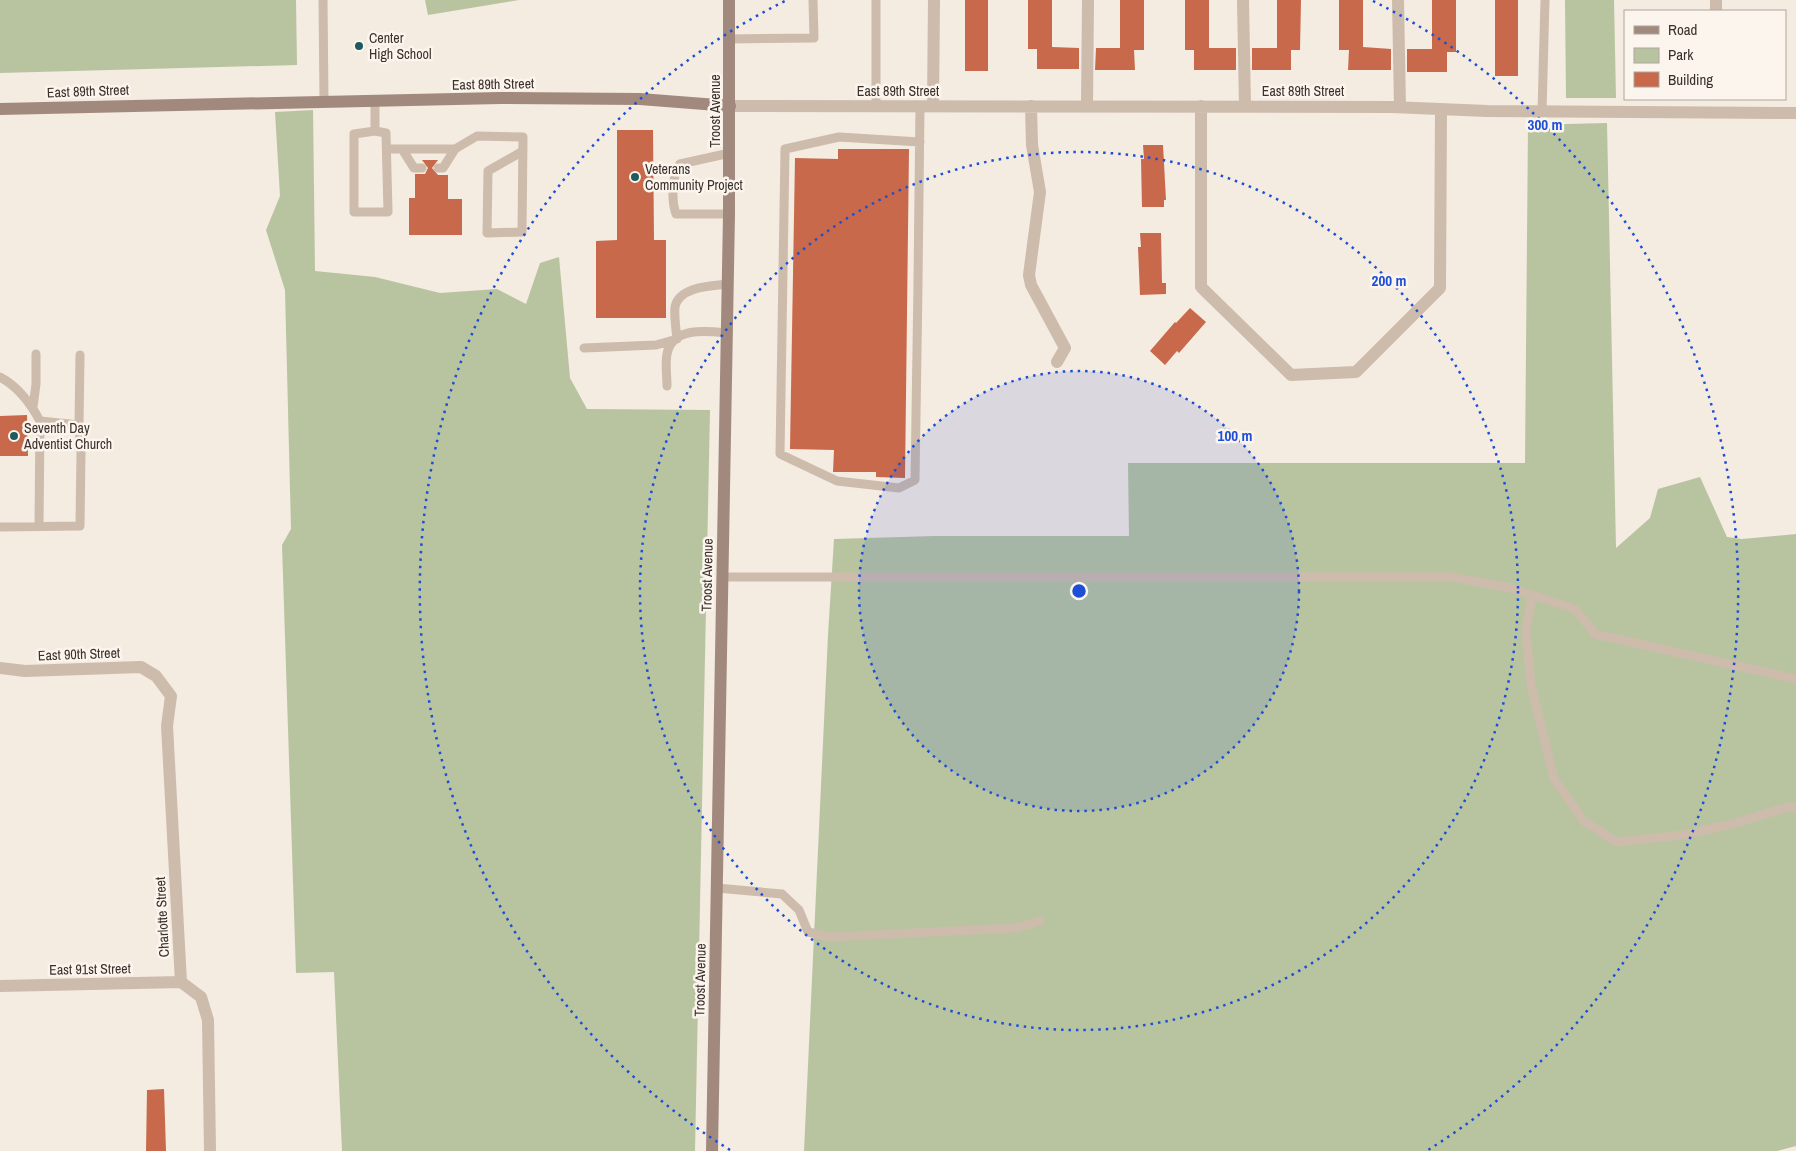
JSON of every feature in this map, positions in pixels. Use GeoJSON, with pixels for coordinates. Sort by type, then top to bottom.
{"type":"FeatureCollection","features":[{"type":"Feature","properties":{"kind":"main road","name":"Troost Avenue"},"geometry":{"type":"LineString","coordinates":[[712,1151],[728,333],[729,0]]}},
{"type":"Feature","properties":{"kind":"main road","name":"East 89th Street"},"geometry":{"type":"LineString","coordinates":[[0,109],[131,104],[500,98],[640,99],[730,106]]}},
{"type":"Feature","properties":{"kind":"street"},"geometry":{"type":"LineString","coordinates":[[926,106],[934,0]]}},
{"type":"Feature","properties":{"kind":"street"},"geometry":{"type":"LineString","coordinates":[[1087,106],[1088,0]]}},
{"type":"Feature","properties":{"kind":"street"},"geometry":{"type":"LineString","coordinates":[[1243,0],[1245,106]]}},
{"type":"Feature","properties":{"kind":"street"},"geometry":{"type":"LineString","coordinates":[[1398,0],[1400,107]]}},
{"type":"Feature","properties":{"kind":"street"},"geometry":{"type":"LineString","coordinates":[[1718,100],[1718,112]]}},
{"type":"Feature","properties":{"kind":"street","name":"East 89th Street"},"geometry":{"type":"LineString","coordinates":[[730,106],[1400,107],[1542,112],[1796,113]]}},
{"type":"Feature","properties":{"kind":"street"},"geometry":{"type":"LineString","coordinates":[[1031,106],[1032,145],[1040,192],[1029,274],[1031,285],[1065,348],[1057,362]]}},
{"type":"Feature","properties":{"kind":"street"},"geometry":{"type":"LineString","coordinates":[[1201,106],[1201,287],[1291,375],[1356,372],[1440,288],[1441,109]]}},
{"type":"Feature","properties":{"kind":"street","name":"East 90th Street"},"geometry":{"type":"LineString","coordinates":[[0,668],[26,671],[141,667],[156,676]]}},
{"type":"Feature","properties":{"kind":"street","name":"Charlotte Street"},"geometry":{"type":"LineString","coordinates":[[156,676],[171,696],[167,726],[181,982]]}},
{"type":"Feature","properties":{"kind":"street"},"geometry":{"type":"LineString","coordinates":[[181,982],[201,997],[208,1020],[210,1151]]}},
{"type":"Feature","properties":{"kind":"street","name":"East 91st Street"},"geometry":{"type":"LineString","coordinates":[[0,986],[181,982]]}},
{"type":"Feature","properties":{"kind":"lane"},"geometry":{"type":"LineString","coordinates":[[323,0],[324,102]]}},
{"type":"Feature","properties":{"kind":"lane"},"geometry":{"type":"LineString","coordinates":[[730,39],[814,38],[813,0]]}},
{"type":"Feature","properties":{"kind":"lane"},"geometry":{"type":"LineString","coordinates":[[876,0],[876,106]]}},
{"type":"Feature","properties":{"kind":"lane"},"geometry":{"type":"LineString","coordinates":[[1542,112],[1544,0]]}},
{"type":"Feature","properties":{"kind":"lane"},"geometry":{"type":"LineString","coordinates":[[375,101],[375,131]]}},
{"type":"Feature","properties":{"kind":"lane"},"geometry":{"type":"LineString","coordinates":[[920,142],[840,137],[785,149],[780,454],[837,481],[899,488],[915,480],[920,142],[926,106]]}},
{"type":"Feature","properties":{"kind":"lane"},"geometry":{"type":"LineString","coordinates":[[375,131],[386,133],[388,212],[354,212],[354,134],[375,131]]}},
{"type":"Feature","properties":{"kind":"lane"},"geometry":{"type":"LineString","coordinates":[[438,168],[442,168],[454,149],[477,136],[523,137],[523,151],[522,232],[487,233],[488,171],[523,151]]}},
{"type":"Feature","properties":{"kind":"lane"},"geometry":{"type":"LineString","coordinates":[[387,149],[454,149]]}},
{"type":"Feature","properties":{"kind":"lane"},"geometry":{"type":"LineString","coordinates":[[402,149],[414,168],[422,168]]}},
{"type":"Feature","properties":{"kind":"lane"},"geometry":{"type":"LineString","coordinates":[[729,214],[676,214],[674,172],[680,164],[730,153]]}},
{"type":"Feature","properties":{"kind":"lane"},"geometry":{"type":"LineString","coordinates":[[667,386],[667,354],[677,339],[675,307],[678,300],[696,289],[728,284]]}},
{"type":"Feature","properties":{"kind":"lane"},"geometry":{"type":"LineString","coordinates":[[584,348],[656,345],[677,339],[695,330],[728,333]]}},
{"type":"Feature","properties":{"kind":"lane"},"geometry":{"type":"LineString","coordinates":[[33,407],[36,384],[36,354]]}},
{"type":"Feature","properties":{"kind":"lane"},"geometry":{"type":"LineString","coordinates":[[0,527],[80,526],[82,452],[79,425],[80,355]]}},
{"type":"Feature","properties":{"kind":"lane"},"geometry":{"type":"LineString","coordinates":[[0,377],[33,407],[40,421],[39,526]]}},
{"type":"Feature","properties":{"kind":"lane"},"geometry":{"type":"LineString","coordinates":[[40,421],[79,425]]}},
{"type":"Feature","properties":{"kind":"lane"},"geometry":{"type":"LineString","coordinates":[[722,577],[1450,577],[1511,588],[1575,609],[1595,634],[1796,679]]}},
{"type":"Feature","properties":{"kind":"lane"},"geometry":{"type":"LineString","coordinates":[[1532,594],[1526,631],[1531,685],[1554,779],[1584,821],[1616,842],[1683,835],[1732,824],[1788,807],[1796,807]]}},
{"type":"Feature","properties":{"kind":"lane"},"geometry":{"type":"LineString","coordinates":[[717,888],[782,894],[799,910],[808,932],[831,937],[1016,928],[1040,921]]}},
{"type":"Feature","properties":{"kind":"green space"},"geometry":{"type":"Polygon","coordinates":[[[0,0],[296,0],[297,65],[0,73],[0,0]]]}},
{"type":"Feature","properties":{"kind":"green space"},"geometry":{"type":"Polygon","coordinates":[[[425,0],[519,0],[428,15],[425,0]]]}},
{"type":"Feature","properties":{"kind":"green space"},"geometry":{"type":"Polygon","coordinates":[[[1565,0],[1614,0],[1616,98],[1566,98],[1565,0]]]}},
{"type":"Feature","properties":{"kind":"green space"},"geometry":{"type":"Polygon","coordinates":[[[313,110],[315,271],[375,277],[440,293],[497,289],[526,304],[540,263],[559,257],[570,378],[587,409],[710,410],[695,1151],[342,1151],[334,972],[296,973],[282,545],[291,529],[285,290],[266,230],[280,196],[275,112],[313,110]]]}},
{"type":"Feature","properties":{"kind":"green space"},"geometry":{"type":"Polygon","coordinates":[[[1607,123],[1616,548],[1650,518],[1658,489],[1700,477],[1727,537],[1742,539],[1796,534],[1796,1146],[1777,1151],[804,1151],[834,539],[935,536],[1129,536],[1128,463],[1525,463],[1528,125],[1607,123]]]}},
{"type":"Feature","properties":{"kind":"building"},"geometry":{"type":"Polygon","coordinates":[[[965,0],[988,0],[988,71],[965,71],[965,0]]]}},
{"type":"Feature","properties":{"kind":"building"},"geometry":{"type":"Polygon","coordinates":[[[1028,0],[1052,0],[1052,47],[1079,48],[1079,69],[1037,69],[1037,49],[1028,49],[1028,0]]]}},
{"type":"Feature","properties":{"kind":"building"},"geometry":{"type":"Polygon","coordinates":[[[1120,0],[1144,0],[1144,50],[1134,50],[1135,70],[1095,70],[1096,48],[1120,48],[1120,0]]]}},
{"type":"Feature","properties":{"kind":"building"},"geometry":{"type":"Polygon","coordinates":[[[1185,0],[1209,0],[1209,48],[1236,48],[1236,70],[1194,70],[1194,50],[1185,50],[1185,0]]]}},
{"type":"Feature","properties":{"kind":"building"},"geometry":{"type":"Polygon","coordinates":[[[1277,0],[1301,0],[1300,50],[1291,50],[1291,70],[1252,70],[1252,48],[1277,48],[1277,0]]]}},
{"type":"Feature","properties":{"kind":"building"},"geometry":{"type":"Polygon","coordinates":[[[1339,0],[1363,0],[1363,47],[1391,49],[1391,70],[1348,70],[1349,50],[1339,50],[1339,0]]]}},
{"type":"Feature","properties":{"kind":"building"},"geometry":{"type":"Polygon","coordinates":[[[1432,0],[1456,0],[1456,52],[1447,52],[1447,72],[1407,72],[1407,49],[1432,49],[1432,0]]]}},
{"type":"Feature","properties":{"kind":"building"},"geometry":{"type":"Polygon","coordinates":[[[1495,0],[1518,0],[1518,76],[1495,76],[1495,0]]]}},
{"type":"Feature","properties":{"kind":"building"},"geometry":{"type":"Polygon","coordinates":[[[617,130],[653,130],[654,240],[666,240],[666,318],[596,318],[596,241],[617,240],[617,130]]]}},
{"type":"Feature","properties":{"kind":"building"},"geometry":{"type":"Polygon","coordinates":[[[1143,145],[1163,145],[1166,200],[1164,200],[1164,207],[1142,207],[1141,159],[1144,159],[1143,145]]]}},
{"type":"Feature","properties":{"kind":"building"},"geometry":{"type":"Polygon","coordinates":[[[838,149],[909,149],[905,478],[876,477],[876,472],[833,472],[834,450],[790,449],[795,158],[838,159],[838,149]]]}},
{"type":"Feature","properties":{"kind":"building"},"geometry":{"type":"Polygon","coordinates":[[[422,160],[438,160],[432,168],[438,175],[448,175],[448,199],[462,199],[462,235],[409,235],[409,198],[415,198],[415,174],[425,174],[428,168],[422,160]]]}},
{"type":"Feature","properties":{"kind":"building"},"geometry":{"type":"Polygon","coordinates":[[[1140,233],[1161,233],[1162,283],[1166,283],[1166,294],[1140,295],[1138,247],[1141,247],[1140,233]]]}},
{"type":"Feature","properties":{"kind":"building"},"geometry":{"type":"Polygon","coordinates":[[[1190,308],[1206,322],[1179,353],[1177,351],[1165,365],[1150,351],[1190,308]]]}},
{"type":"Feature","properties":{"kind":"building","name":"Seventh Day Adventist Church"},"geometry":{"type":"Polygon","coordinates":[[[27,415],[28,456],[0,456],[0,416],[27,415]]]}},
{"type":"Feature","properties":{"kind":"building"},"geometry":{"type":"Polygon","coordinates":[[[164,1089],[166,1151],[146,1151],[147,1090],[164,1089]]]}},
{"type":"Feature","properties":{"kind":"place","name":"Center High School"},"geometry":{"type":"Point","coordinates":[359,46]}},
{"type":"Feature","properties":{"kind":"place","name":"Veterans Community Project"},"geometry":{"type":"Point","coordinates":[635,177]}},
{"type":"Feature","properties":{"kind":"place","name":"Seventh Day Adventist Church"},"geometry":{"type":"Point","coordinates":[14,436]}}]}
